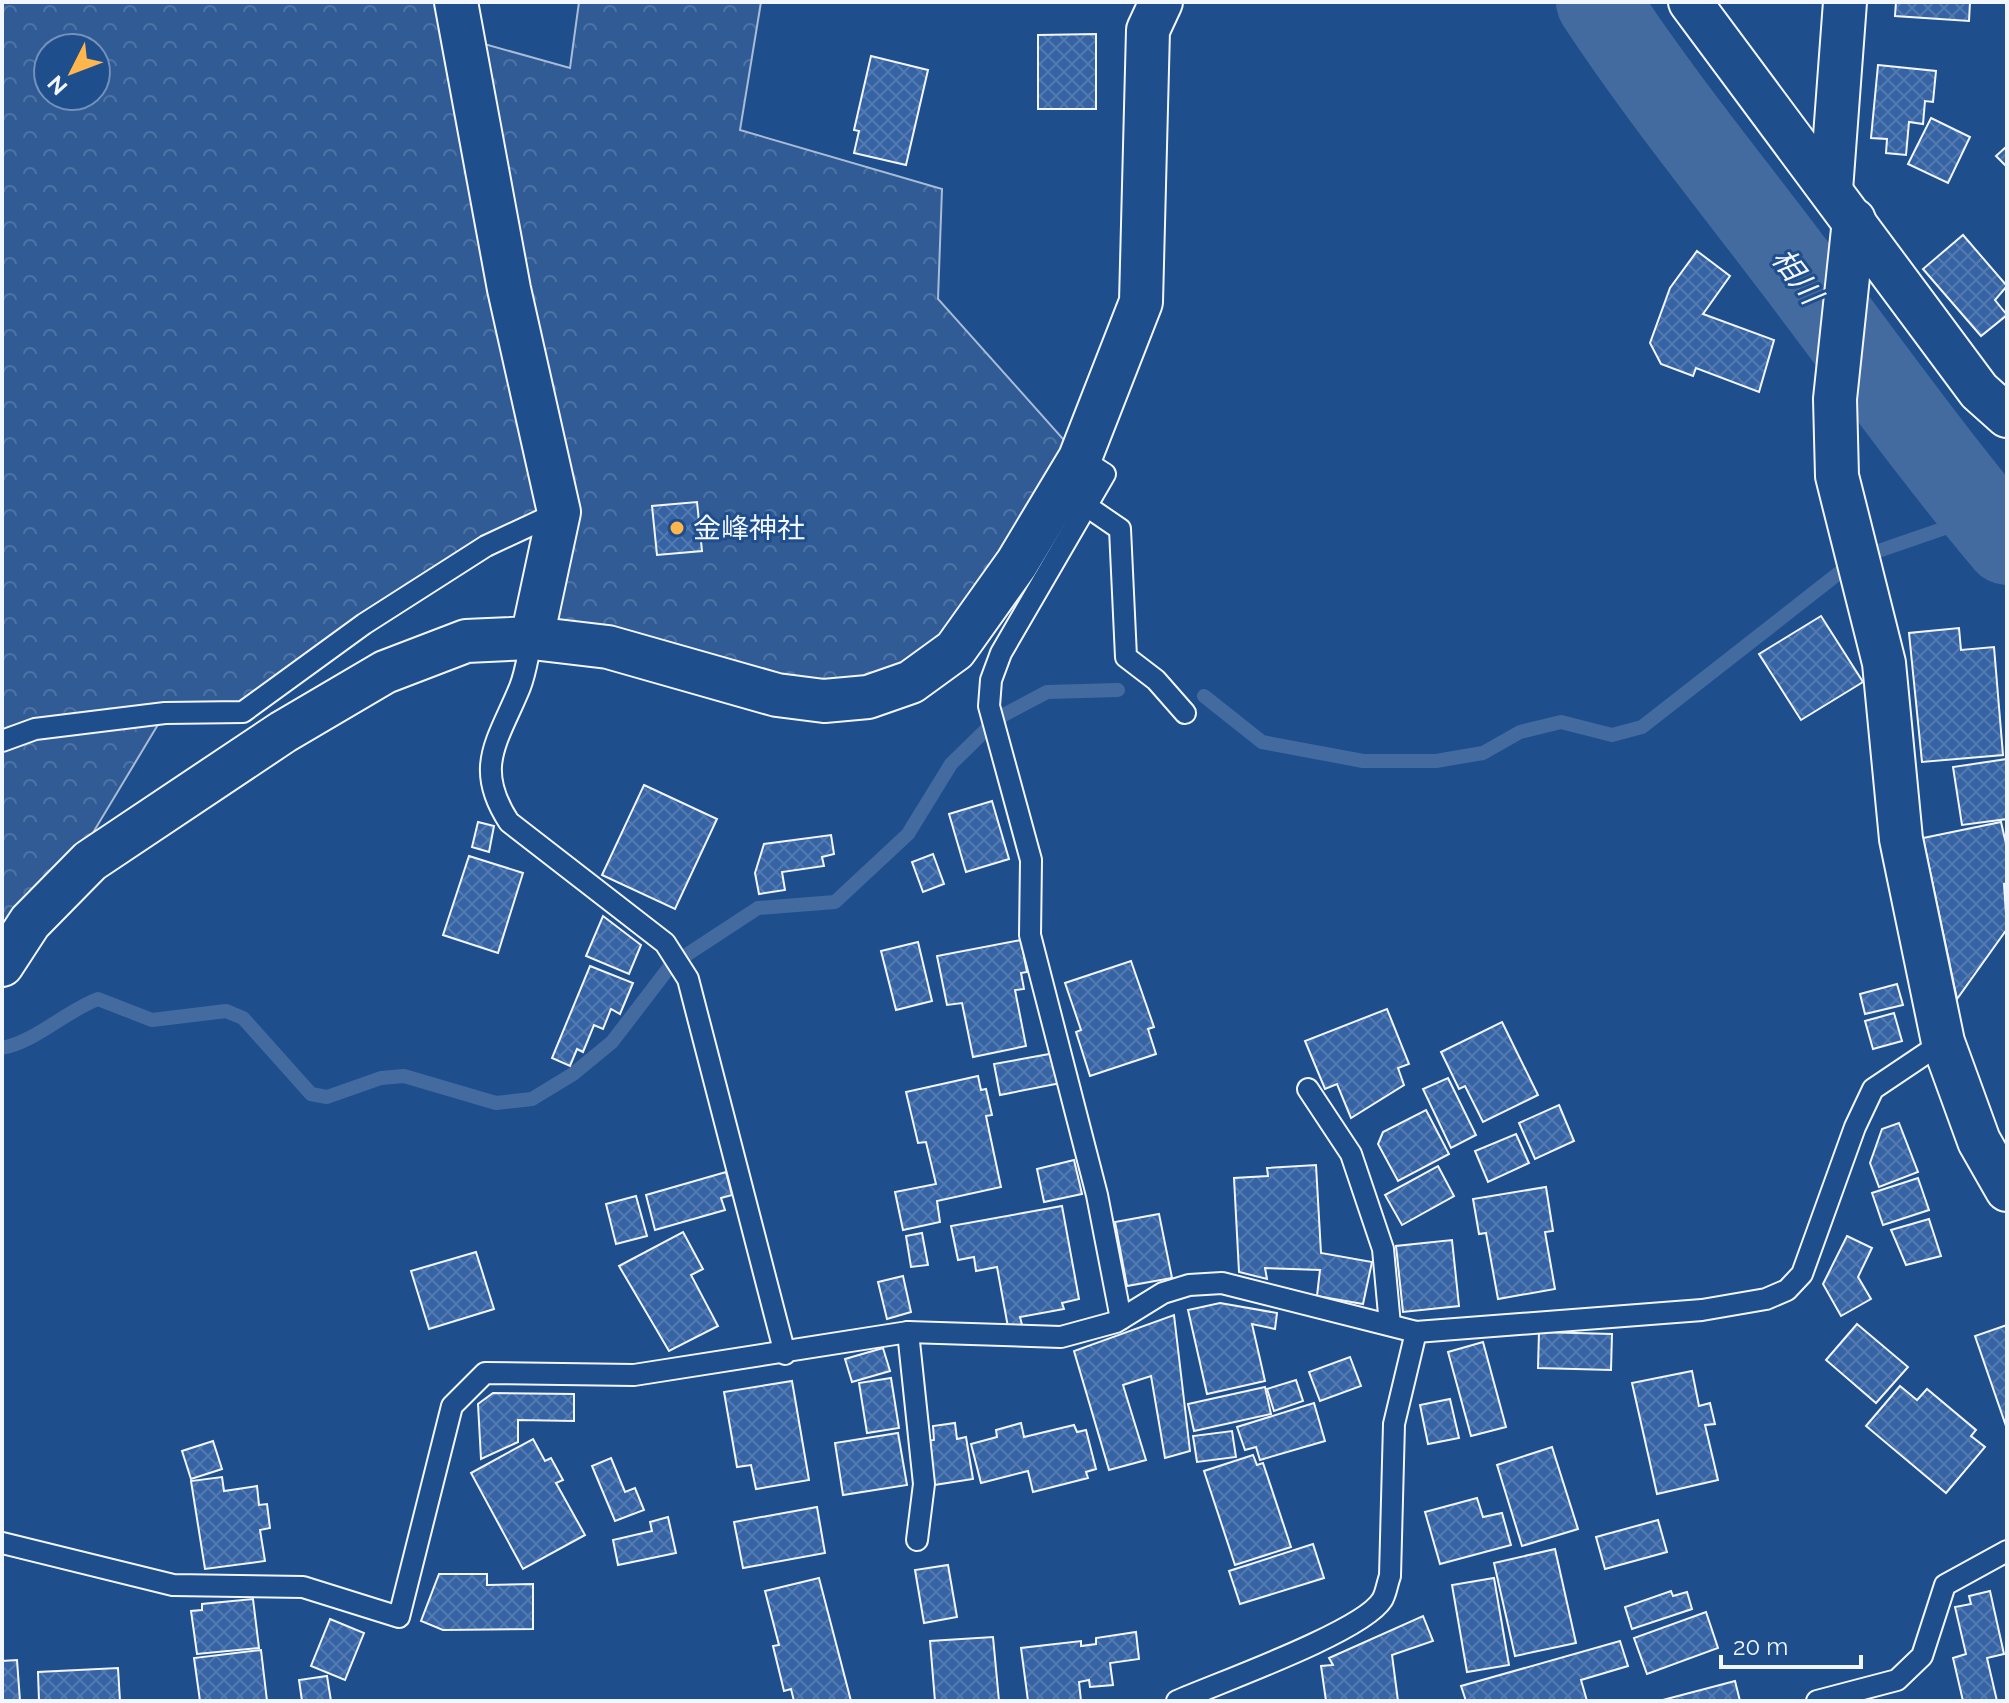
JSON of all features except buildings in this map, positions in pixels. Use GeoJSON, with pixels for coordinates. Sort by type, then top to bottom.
{"type":"FeatureCollection","features":[{"type":"Feature","properties":{"kind":"street"},"geometry":{"type":"LineString","coordinates":[[456,2],[509,289],[559,512],[532,638]]}},
{"type":"Feature","properties":{"kind":"street"},"geometry":{"type":"LineString","coordinates":[[2,965],[30,922],[90,861],[283,732],[385,672],[466,641],[532,638],[608,647],[777,695],[824,701],[868,697],[911,682],[955,650],[1017,563],[1080,458],[1141,302],[1148,30],[1161,2]]}},
{"type":"Feature","properties":{"kind":"street"},"geometry":{"type":"LineString","coordinates":[[1690,2],[1845,222],[1979,391],[2007,416]]}},
{"type":"Feature","properties":{"kind":"street"},"geometry":{"type":"LineString","coordinates":[[1845,2],[1845,222],[1835,399],[1837,476],[1884,663],[1901,839],[1943,1042],[1979,1141],[2007,1190]]}},
{"type":"Feature","properties":{"kind":"lane"},"geometry":{"type":"LineString","coordinates":[[1080,458],[1105,474],[1001,653],[991,680],[989,706],[997,747],[1031,860],[1030,935],[1097,1195],[1121,1319]]}},
{"type":"Feature","properties":{"kind":"lane"},"geometry":{"type":"LineString","coordinates":[[1085,505],[1120,529],[1126,657],[1156,680],[1185,713]]}},
{"type":"Feature","properties":{"kind":"lane"},"geometry":{"type":"LineString","coordinates":[[2,741],[35,729],[136,716],[243,712],[364,624],[486,546],[559,512]]}},
{"type":"Feature","properties":{"kind":"lane"},"geometry":{"type":"LineString","coordinates":[[532,638],[522,683],[492,752],[489,775],[493,798],[509,822],[665,943],[688,979],[785,1354]]}},
{"type":"Feature","properties":{"kind":"lane"},"geometry":{"type":"LineString","coordinates":[[2,1543],[173,1585],[303,1587],[399,1617],[452,1406],[485,1373],[634,1375],[785,1354],[908,1332],[1061,1337],[1121,1319],[1163,1293],[1189,1285],[1222,1283],[1416,1332],[1702,1310],[1766,1299],[1787,1290],[1802,1274],[1855,1127],[1873,1089],[1943,1042]]}},
{"type":"Feature","properties":{"kind":"lane"},"geometry":{"type":"LineString","coordinates":[[1308,1089],[1351,1154],[1383,1249],[1390,1325]]}},
{"type":"Feature","properties":{"kind":"lane"},"geometry":{"type":"LineString","coordinates":[[908,1332],[924,1484],[917,1540]]}},
{"type":"Feature","properties":{"kind":"lane"},"geometry":{"type":"LineString","coordinates":[[1177,1701],[1337,1632],[1367,1615],[1382,1600],[1390,1576],[1394,1424],[1416,1332]]}},
{"type":"Feature","properties":{"kind":"lane"},"geometry":{"type":"LineString","coordinates":[[1817,1701],[1897,1680],[1922,1656],[1945,1585],[2007,1551]]}},
{"type":"Feature","properties":{"kind":"green space"},"geometry":{"type":"Polygon","coordinates":[[[2,2],[456,2],[463,38],[570,68],[579,2],[761,2],[740,130],[942,189],[938,299],[1080,458],[969,632],[868,697],[532,638],[559,513],[486,546],[243,712],[165,713],[82,851],[2,942],[2,2]]]}},
{"type":"Feature","properties":{"kind":"waterway","name":"相川"},"geometry":{"type":"LineString","coordinates":[[1598,2],[1691,132],[1923,439],[2007,543]]}},
{"type":"Feature","properties":{"kind":"waterway"},"geometry":{"type":"LineString","coordinates":[[1204,696],[1262,742],[1363,761],[1436,761],[1483,753],[1520,732],[1561,722],[1612,735],[1642,727],[1858,558],[1983,515]]}},
{"type":"Feature","properties":{"kind":"waterway"},"geometry":{"type":"LineString","coordinates":[[2,1048],[39,1033],[98,999],[152,1020],[226,1011],[243,1018],[311,1094],[327,1097],[381,1078],[404,1076],[496,1103],[532,1099],[573,1074],[612,1042],[671,965],[758,908],[835,902],[908,834],[951,764],[998,718],[1047,692],[1118,690]]}},
{"type":"Feature","properties":{"kind":"place","name":"金峰神社"},"geometry":{"type":"Point","coordinates":[677,528]}}]}
